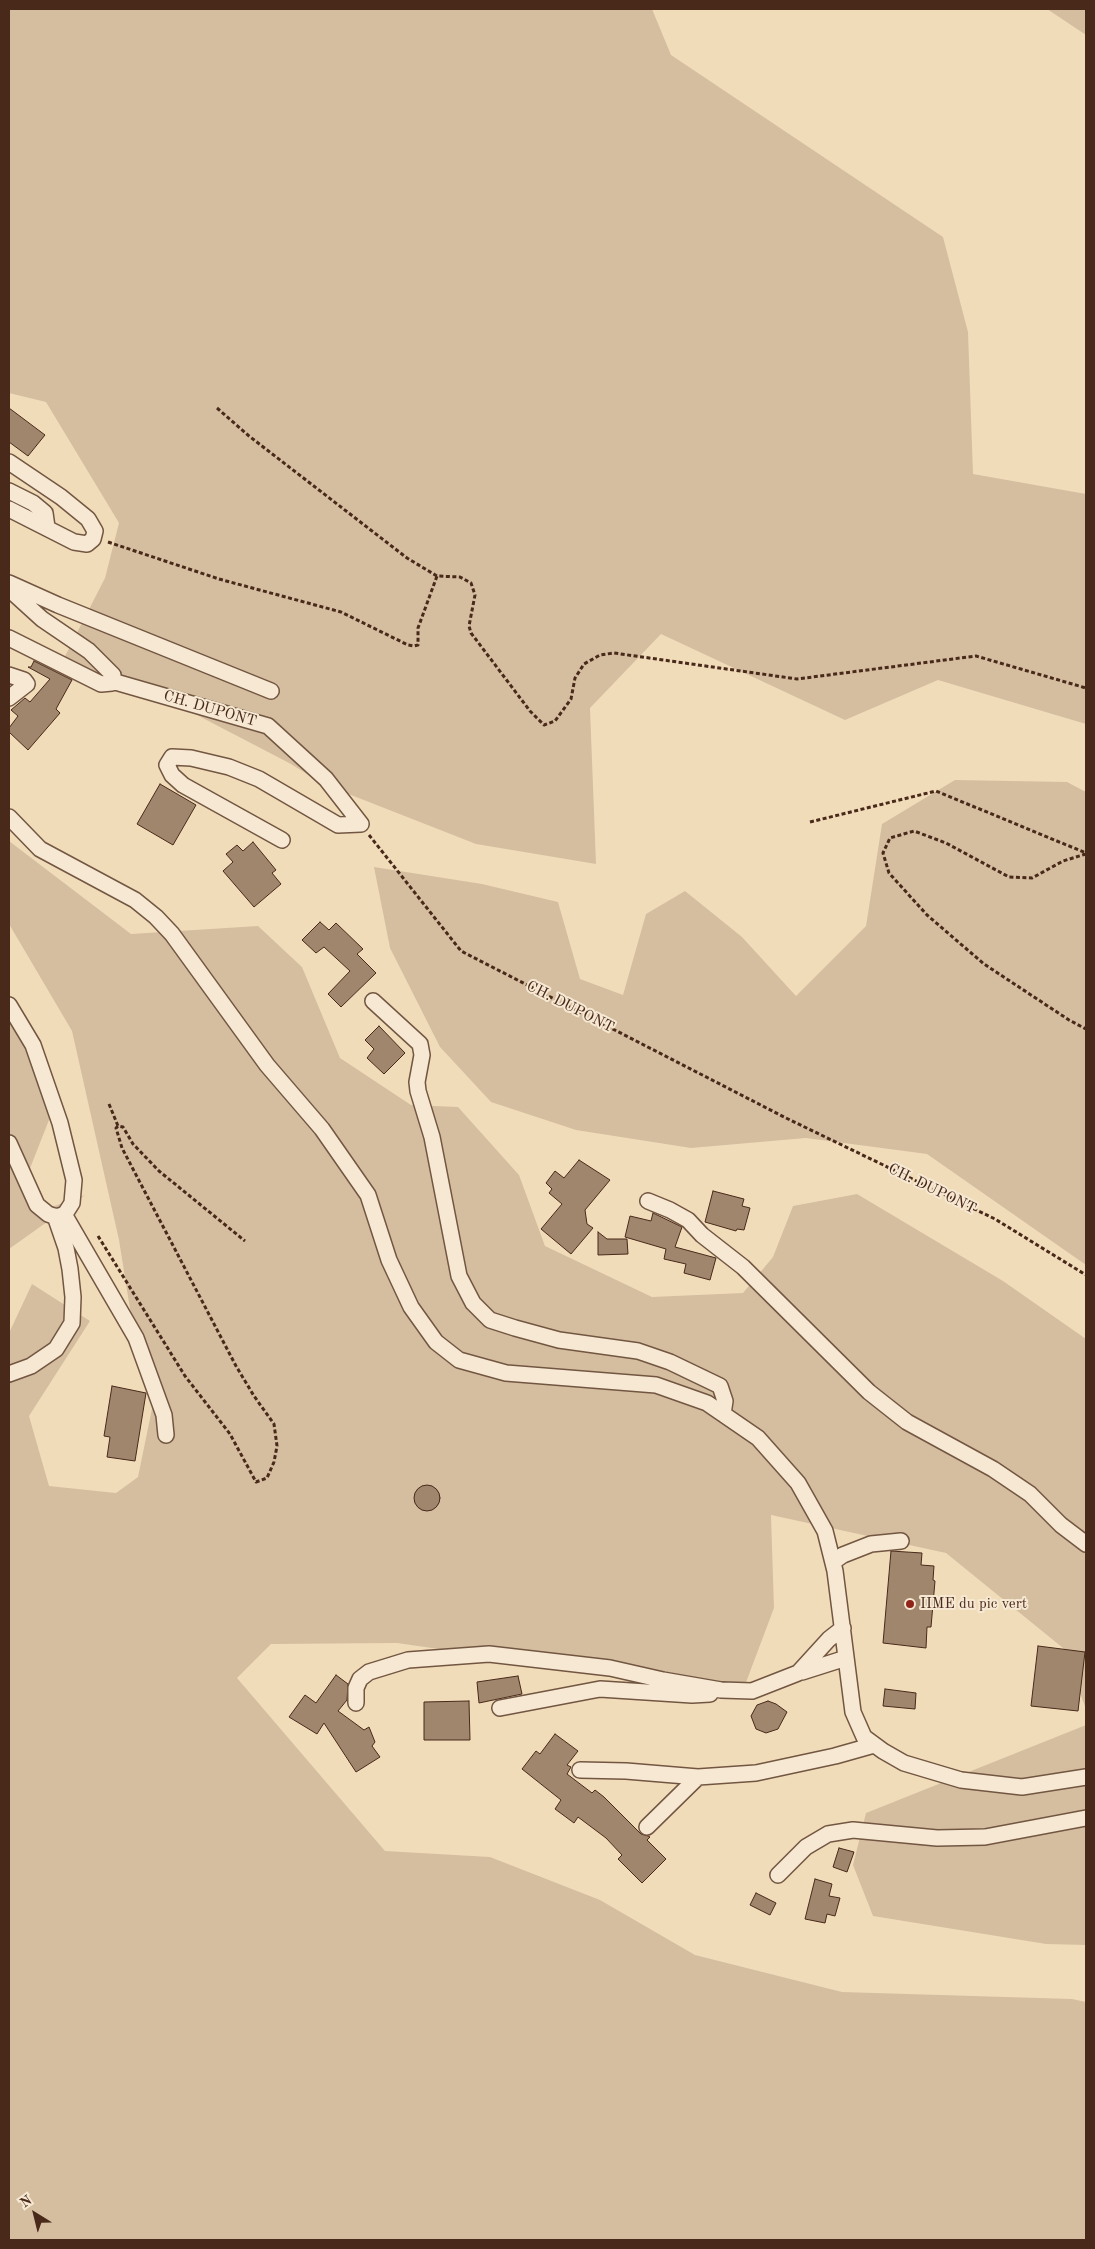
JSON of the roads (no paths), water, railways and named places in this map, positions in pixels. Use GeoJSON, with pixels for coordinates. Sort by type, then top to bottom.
{"type":"FeatureCollection","features":[{"type":"Feature","properties":{"kind":"street"},"geometry":{"type":"LineString","coordinates":[[9,462],[88,519],[95,531],[94,537],[87,544],[74,542],[9,509]]}},
{"type":"Feature","properties":{"kind":"street"},"geometry":{"type":"LineString","coordinates":[[9,491],[33,503],[45,513],[47,527]]}},
{"type":"Feature","properties":{"kind":"street"},"geometry":{"type":"LineString","coordinates":[[9,583],[58,605],[271,691]]}},
{"type":"Feature","properties":{"kind":"street"},"geometry":{"type":"LineString","coordinates":[[9,589],[42,619],[89,651],[113,675],[112,681]]}},
{"type":"Feature","properties":{"kind":"street","name":"CH. DUPONT"},"geometry":{"type":"LineString","coordinates":[[9,638],[102,684],[112,683],[112,681],[268,726],[326,779],[361,824],[338,825],[259,779],[229,767],[191,758],[172,758],[168,765],[172,775],[183,785],[282,840]]}},
{"type":"Feature","properties":{"kind":"street"},"geometry":{"type":"LineString","coordinates":[[9,675],[24,680],[27,684],[9,698]]}},
{"type":"Feature","properties":{"kind":"street"},"geometry":{"type":"LineString","coordinates":[[9,817],[40,849],[135,900],[156,917],[172,934],[267,1065],[322,1129],[368,1194],[388,1260],[411,1307],[436,1342],[459,1360],[506,1373],[656,1385],[707,1403],[758,1438],[798,1483],[824,1531],[833,1562],[844,1628],[853,1712],[864,1737],[904,1763],[961,1780],[1022,1787],[1086,1777]]}},
{"type":"Feature","properties":{"kind":"street"},"geometry":{"type":"LineString","coordinates":[[373,1001],[420,1044],[422,1054],[417,1082],[418,1091],[432,1137],[459,1276],[473,1302],[490,1320],[515,1328],[559,1340],[638,1351],[670,1362],[720,1386],[725,1402],[723,1414]]}},
{"type":"Feature","properties":{"kind":"street"},"geometry":{"type":"LineString","coordinates":[[9,1005],[33,1045],[60,1122],[74,1180],[72,1203],[59,1215],[48,1214],[38,1205],[9,1144]]}},
{"type":"Feature","properties":{"kind":"street"},"geometry":{"type":"LineString","coordinates":[[648,1201],[688,1220],[702,1235],[744,1267],[869,1392],[907,1422],[993,1469],[1030,1494],[1061,1525],[1086,1544]]}},
{"type":"Feature","properties":{"kind":"street"},"geometry":{"type":"LineString","coordinates":[[9,1374],[31,1366],[56,1349],[72,1323],[73,1297],[70,1269],[59,1215]]}},
{"type":"Feature","properties":{"kind":"street"},"geometry":{"type":"LineString","coordinates":[[59,1215],[136,1338],[164,1414],[166,1435]]}},
{"type":"Feature","properties":{"kind":"street"},"geometry":{"type":"LineString","coordinates":[[833,1562],[843,1555],[871,1544],[900,1541]]}},
{"type":"Feature","properties":{"kind":"street"},"geometry":{"type":"LineString","coordinates":[[798,1673],[829,1640],[844,1628]]}},
{"type":"Feature","properties":{"kind":"street"},"geometry":{"type":"LineString","coordinates":[[356,1703],[356,1688],[360,1679],[369,1672],[408,1660],[489,1654],[610,1668],[721,1690],[752,1691]]}},
{"type":"Feature","properties":{"kind":"street"},"geometry":{"type":"LineString","coordinates":[[500,1708],[600,1689],[692,1695],[752,1691],[798,1673],[846,1658]]}},
{"type":"Feature","properties":{"kind":"street"},"geometry":{"type":"LineString","coordinates":[[580,1770],[626,1771],[698,1777],[756,1773],[835,1756],[874,1745]]}},
{"type":"Feature","properties":{"kind":"street"},"geometry":{"type":"LineString","coordinates":[[647,1827],[698,1777]]}},
{"type":"Feature","properties":{"kind":"street"},"geometry":{"type":"LineString","coordinates":[[778,1875],[806,1846],[828,1834],[853,1830],[937,1838],[985,1837],[1086,1818]]}},
{"type":"Feature","properties":{"kind":"place","name":"IIME du pic vert"},"geometry":{"type":"Point","coordinates":[910,1604]}}]}
